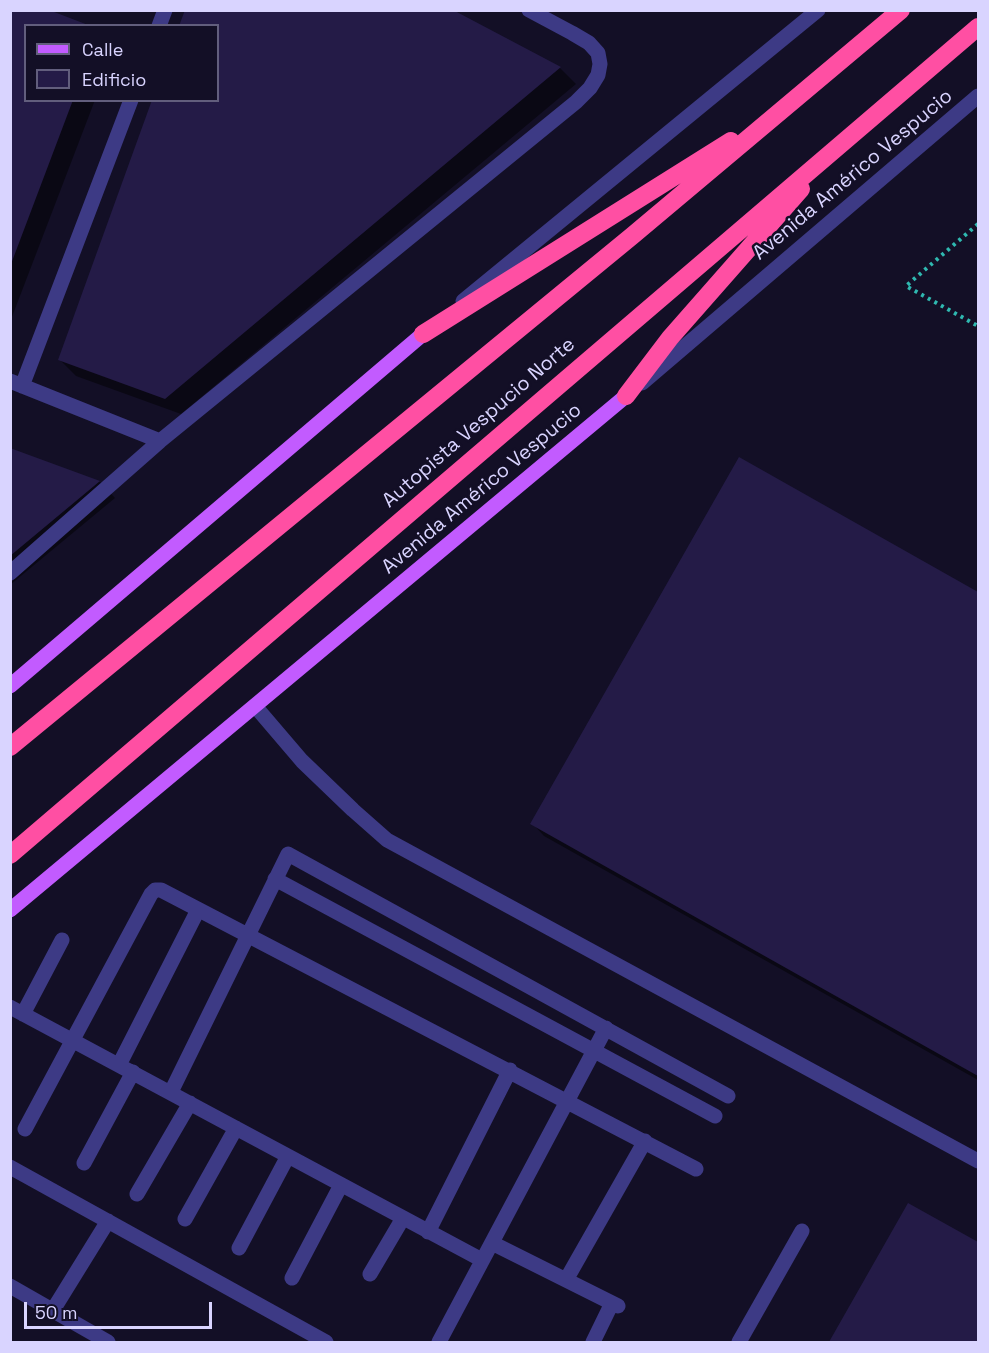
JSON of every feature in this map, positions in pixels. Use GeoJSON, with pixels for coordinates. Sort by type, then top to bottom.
{"type":"FeatureCollection","features":[{"type":"Feature","properties":{"kind":"highway"},"geometry":{"type":"LineString","coordinates":[[10,747],[791,104],[901,10]]}},
{"type":"Feature","properties":{"kind":"highway","name":"Autopista Vespucio Norte"},"geometry":{"type":"LineString","coordinates":[[10,855],[978,27]]}},
{"type":"Feature","properties":{"kind":"highway"},"geometry":{"type":"LineString","coordinates":[[423,334],[791,104]]}},
{"type":"Feature","properties":{"kind":"highway"},"geometry":{"type":"LineString","coordinates":[[626,396],[669,339],[770,226],[830,152]]}},
{"type":"Feature","properties":{"kind":"main road"},"geometry":{"type":"LineString","coordinates":[[10,686],[423,334]]}},
{"type":"Feature","properties":{"kind":"main road","name":"Avenida Américo Vespucio"},"geometry":{"type":"LineString","coordinates":[[10,910],[626,396]]}},
{"type":"Feature","properties":{"kind":"street"},"geometry":{"type":"LineString","coordinates":[[10,573],[160,441],[576,102],[590,88],[598,75],[600,64],[598,53],[589,43],[529,10]]}},
{"type":"Feature","properties":{"kind":"street"},"geometry":{"type":"LineString","coordinates":[[423,334],[818,10]]}},
{"type":"Feature","properties":{"kind":"street","name":"Avenida Américo Vespucio"},"geometry":{"type":"LineString","coordinates":[[626,396],[978,96]]}},
{"type":"Feature","properties":{"kind":"street"},"geometry":{"type":"LineString","coordinates":[[130,102],[16,383],[160,441]]}},
{"type":"Feature","properties":{"kind":"street"},"geometry":{"type":"LineString","coordinates":[[255,706],[302,761],[352,810],[387,840],[978,1161]]}},
{"type":"Feature","properties":{"kind":"street"},"geometry":{"type":"LineString","coordinates":[[171,1092],[289,854],[728,1096]]}},
{"type":"Feature","properties":{"kind":"street"},"geometry":{"type":"LineString","coordinates":[[275,879],[715,1116]]}},
{"type":"Feature","properties":{"kind":"street"},"geometry":{"type":"LineString","coordinates":[[25,1129],[151,894],[155,890],[161,890],[696,1168]]}},
{"type":"Feature","properties":{"kind":"street"},"geometry":{"type":"LineString","coordinates":[[84,1163],[198,910]]}},
{"type":"Feature","properties":{"kind":"street"},"geometry":{"type":"LineString","coordinates":[[62,940],[15,1013],[73,1040],[482,1260]]}},
{"type":"Feature","properties":{"kind":"street"},"geometry":{"type":"LineString","coordinates":[[439,1342],[606,1028]]}},
{"type":"Feature","properties":{"kind":"street"},"geometry":{"type":"LineString","coordinates":[[428,1232],[510,1070]]}},
{"type":"Feature","properties":{"kind":"street"},"geometry":{"type":"LineString","coordinates":[[137,1194],[190,1103]]}},
{"type":"Feature","properties":{"kind":"street"},"geometry":{"type":"LineString","coordinates":[[185,1220],[236,1128]]}},
{"type":"Feature","properties":{"kind":"street"},"geometry":{"type":"LineString","coordinates":[[566,1280],[645,1142]]}},
{"type":"Feature","properties":{"kind":"street"},"geometry":{"type":"LineString","coordinates":[[239,1248],[288,1156]]}},
{"type":"Feature","properties":{"kind":"street"},"geometry":{"type":"LineString","coordinates":[[10,1167],[326,1342]]}},
{"type":"Feature","properties":{"kind":"street"},"geometry":{"type":"LineString","coordinates":[[292,1278],[341,1185]]}},
{"type":"Feature","properties":{"kind":"street"},"geometry":{"type":"LineString","coordinates":[[370,1274],[403,1218]]}},
{"type":"Feature","properties":{"kind":"street"},"geometry":{"type":"LineString","coordinates":[[53,1310],[108,1221]]}},
{"type":"Feature","properties":{"kind":"street"},"geometry":{"type":"LineString","coordinates":[[739,1342],[802,1231]]}},
{"type":"Feature","properties":{"kind":"street"},"geometry":{"type":"LineString","coordinates":[[492,1243],[615,1304],[593,1342]]}},
{"type":"Feature","properties":{"kind":"street"},"geometry":{"type":"LineString","coordinates":[[10,1286],[108,1342]]}},
{"type":"Feature","properties":{"kind":"path"},"geometry":{"type":"LineString","coordinates":[[978,224],[906,286],[978,326]]}},
{"type":"Feature","properties":{"kind":"building"},"geometry":{"type":"Polygon","coordinates":[[[10,10],[49,10],[85,24],[24,24],[24,102],[72,102],[11,264],[10,10]]]}},
{"type":"Feature","properties":{"kind":"building"},"geometry":{"type":"Polygon","coordinates":[[[185,10],[453,10],[561,67],[165,399],[58,360],[151,102],[219,102],[219,24],[180,24],[185,10]]]}},
{"type":"Feature","properties":{"kind":"building"},"geometry":{"type":"Polygon","coordinates":[[[10,448],[100,481],[10,556],[10,448]]]}},
{"type":"Feature","properties":{"kind":"building"},"geometry":{"type":"Polygon","coordinates":[[[739,457],[978,592],[978,1076],[530,824],[739,457]]]}},
{"type":"Feature","properties":{"kind":"building"},"geometry":{"type":"Polygon","coordinates":[[[908,1203],[978,1242],[978,1342],[829,1342],[908,1203]]]}}]}
